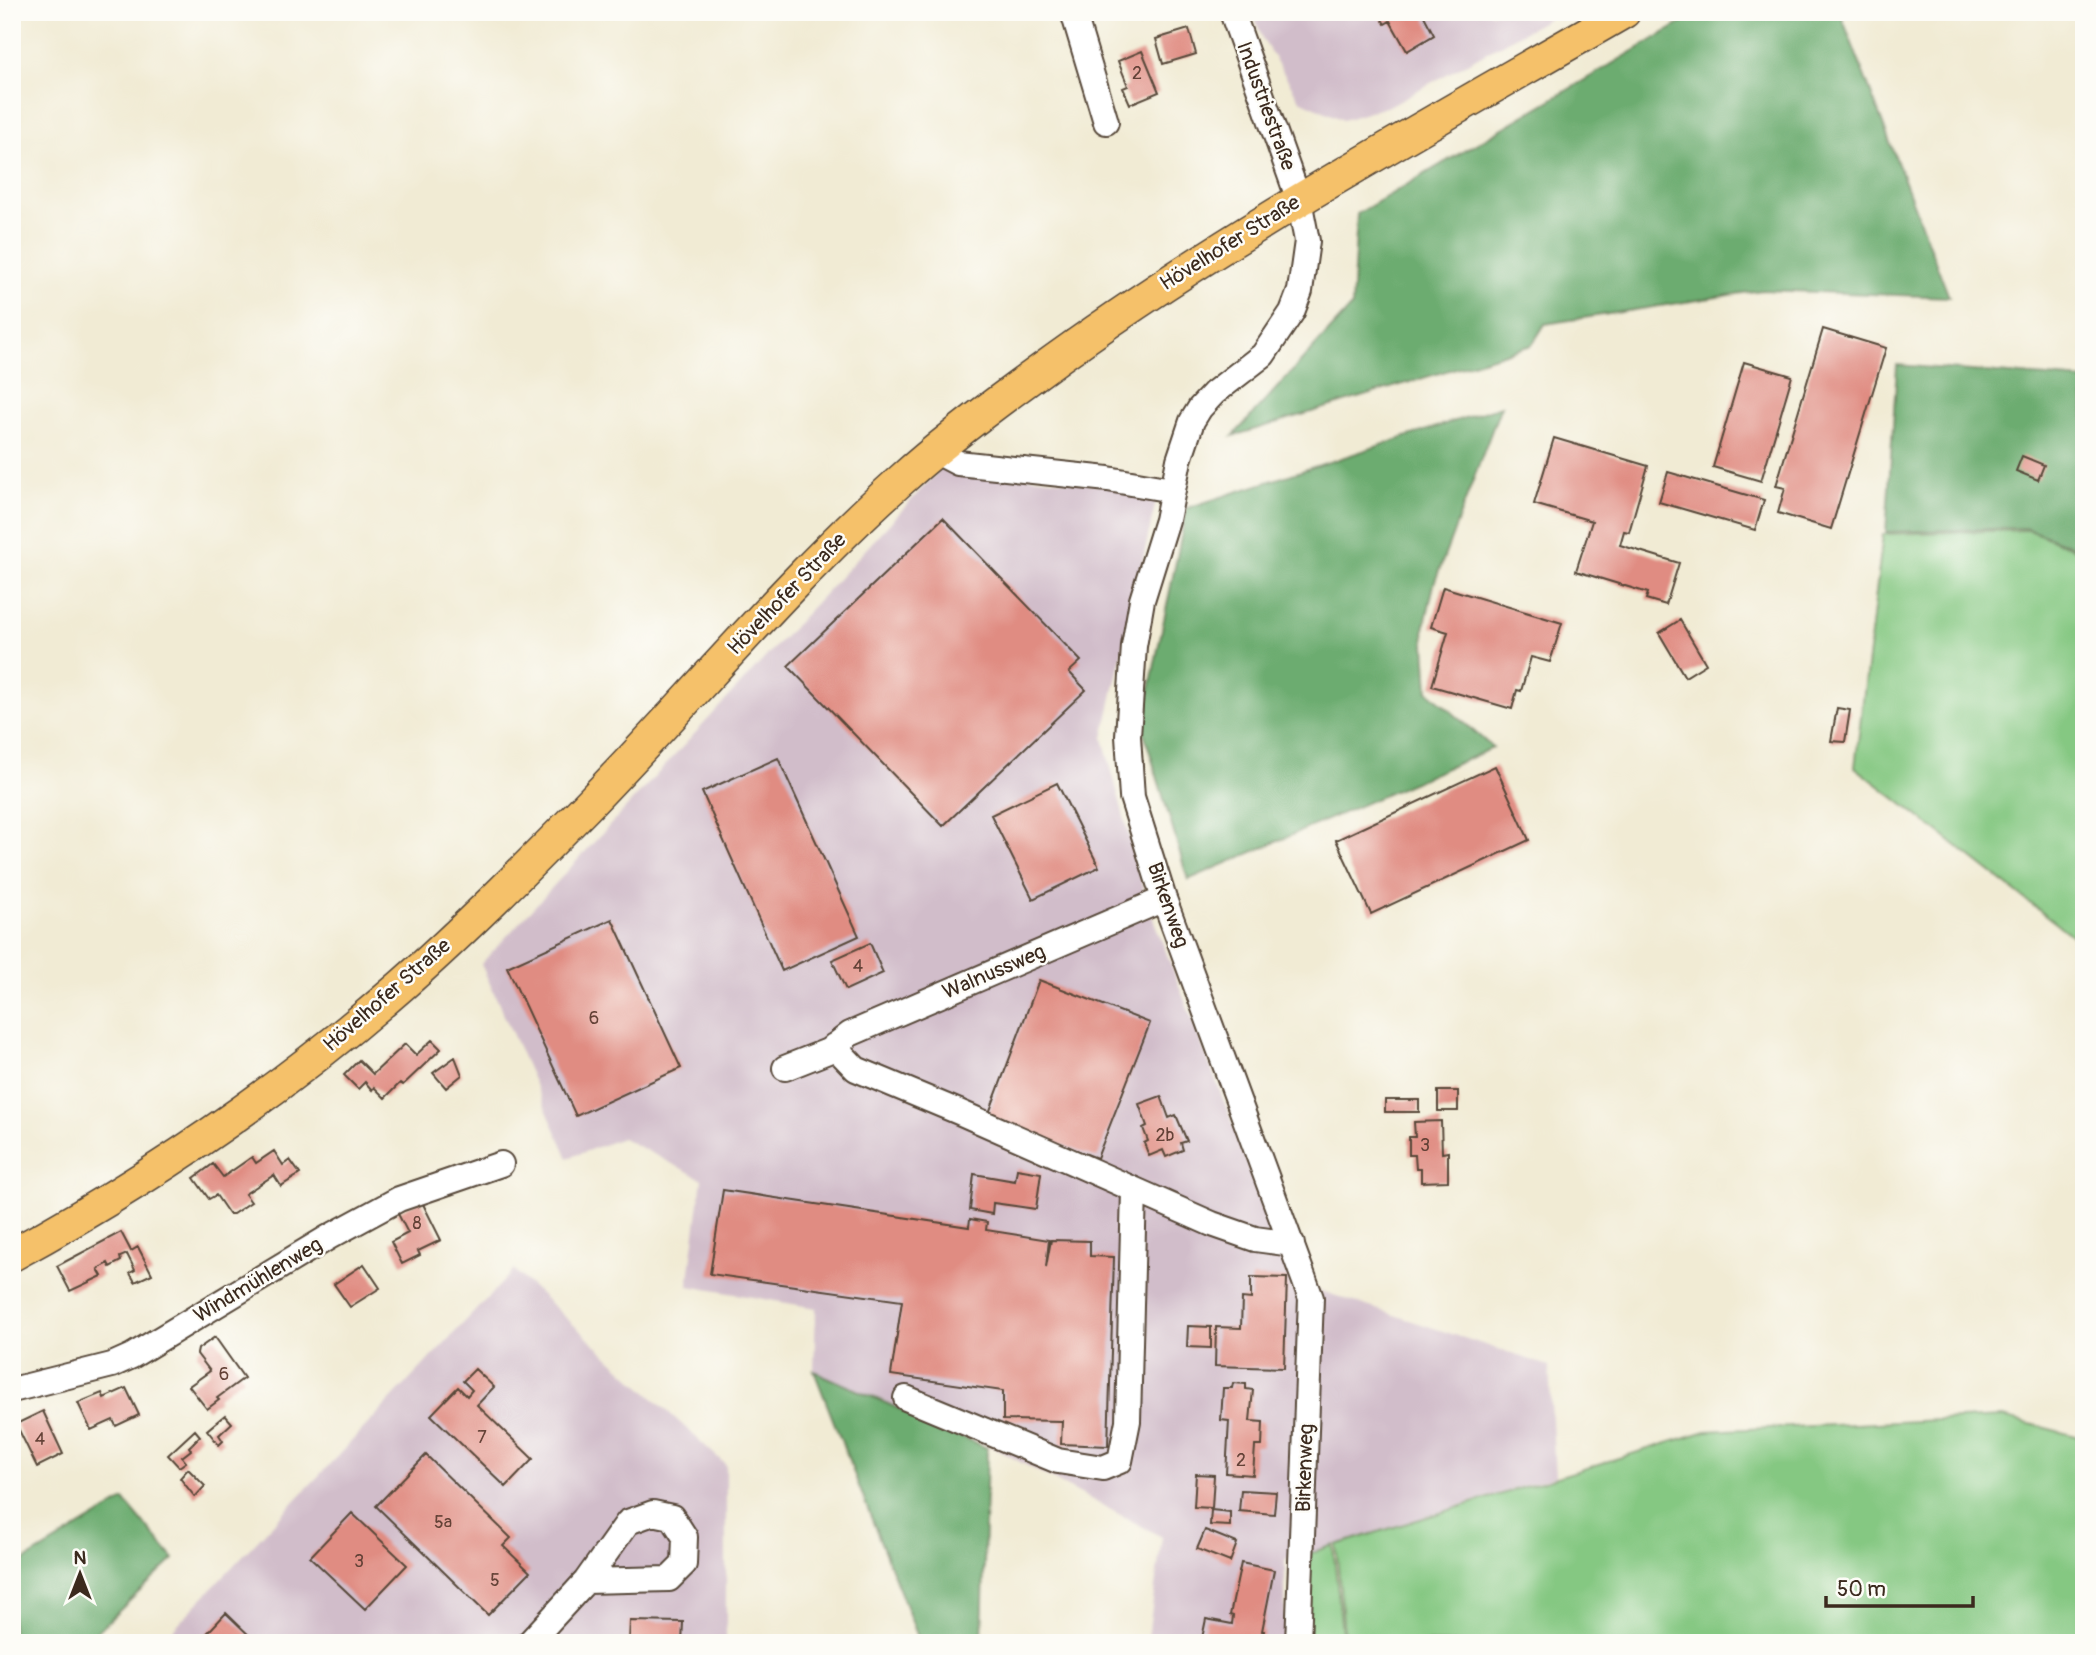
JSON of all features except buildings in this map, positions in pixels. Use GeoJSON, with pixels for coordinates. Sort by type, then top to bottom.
{"type":"FeatureCollection","features":[{"type":"Feature","properties":{"kind":"main road","name":"Hövelhofer Straße"},"geometry":{"type":"LineString","coordinates":[[12,1255],[136,1183],[207,1136],[276,1087],[401,986],[467,925],[588,804],[765,612],[878,502],[935,451],[1006,396],[1136,302],[1299,200],[1624,12]]}},
{"type":"Feature","properties":{"kind":"street"},"geometry":{"type":"LineString","coordinates":[[1073,12],[1105,122]]}},
{"type":"Feature","properties":{"kind":"street","name":"Industriestraße"},"geometry":{"type":"LineString","coordinates":[[1232,12],[1299,200]]}},
{"type":"Feature","properties":{"kind":"street","name":"Birkenweg"},"geometry":{"type":"LineString","coordinates":[[1298,1643],[1311,1298],[1164,900],[1132,797],[1128,736],[1134,646],[1142,600],[1167,520],[1179,460],[1192,421],[1200,408],[1214,393],[1263,355],[1292,312],[1300,291],[1307,241],[1299,200]]}},
{"type":"Feature","properties":{"kind":"street"},"geometry":{"type":"LineString","coordinates":[[935,451],[958,463],[1108,479],[1172,490]]}},
{"type":"Feature","properties":{"kind":"street","name":"Walnussweg"},"geometry":{"type":"LineString","coordinates":[[831,1048],[850,1034],[1164,900]]}},
{"type":"Feature","properties":{"kind":"street"},"geometry":{"type":"LineString","coordinates":[[785,1068],[831,1048],[856,1069],[1134,1190],[1255,1239],[1292,1244]]}},
{"type":"Feature","properties":{"kind":"street","name":"Windmühlenweg"},"geometry":{"type":"LineString","coordinates":[[12,1390],[112,1365],[132,1356],[329,1237],[399,1199],[501,1164]]}},
{"type":"Feature","properties":{"kind":"street"},"geometry":{"type":"LineString","coordinates":[[906,1398],[1058,1461],[1103,1468],[1120,1461],[1128,1421],[1134,1190]]}},
{"type":"Feature","properties":{"kind":"street"},"geometry":{"type":"LineString","coordinates":[[529,1643],[586,1581]]}},
{"type":"Feature","properties":{"kind":"shaded area"},"geometry":{"type":"Polygon","coordinates":[[[1253,12],[1560,12],[1389,106],[1343,120],[1300,100],[1262,38],[1253,12]]]}},
{"type":"Feature","properties":{"kind":"shaded area"},"geometry":{"type":"Polygon","coordinates":[[[943,466],[1158,492],[1103,738],[1147,903],[1294,1282],[1549,1366],[1555,1476],[1285,1560],[1285,1643],[1147,1643],[1162,1537],[990,1446],[814,1371],[816,1308],[688,1286],[702,1179],[622,1138],[568,1158],[481,964],[943,466]]]}},
{"type":"Feature","properties":{"kind":"shaded area"},"geometry":{"type":"Polygon","coordinates":[[[514,1270],[726,1465],[726,1643],[160,1643],[514,1270]]]}},
{"type":"Feature","properties":{"kind":"green space"},"geometry":{"type":"Polygon","coordinates":[[[1700,12],[1840,12],[1949,297],[1762,290],[1545,324],[1532,345],[1233,436],[1352,306],[1357,214],[1700,12]]]}},
{"type":"Feature","properties":{"kind":"green space"},"geometry":{"type":"Polygon","coordinates":[[[1897,365],[2084,380],[2084,551],[2026,528],[1886,532],[1897,365]]]}},
{"type":"Feature","properties":{"kind":"green space"},"geometry":{"type":"Polygon","coordinates":[[[1501,406],[1434,584],[1424,629],[1428,691],[1493,748],[1188,880],[1142,726],[1187,508],[1501,406]]]}},
{"type":"Feature","properties":{"kind":"green space"},"geometry":{"type":"Polygon","coordinates":[[[2029,530],[2084,553],[2084,945],[1855,767],[1883,534],[2029,530]]]}},
{"type":"Feature","properties":{"kind":"green space"},"geometry":{"type":"Polygon","coordinates":[[[814,1371],[987,1448],[982,1643],[917,1643],[919,1640],[814,1371]]]}},
{"type":"Feature","properties":{"kind":"green space"},"geometry":{"type":"Polygon","coordinates":[[[2003,1417],[2084,1438],[2084,1643],[1345,1643],[1336,1545],[1706,1431],[2003,1417]]]}},
{"type":"Feature","properties":{"kind":"green space"},"geometry":{"type":"Polygon","coordinates":[[[124,1500],[174,1559],[85,1643],[12,1643],[12,1568],[124,1500]]]}},
{"type":"Feature","properties":{"kind":"green space"},"geometry":{"type":"Polygon","coordinates":[[[1333,1545],[1343,1643],[1300,1643],[1302,1556],[1333,1545]]]}}]}
